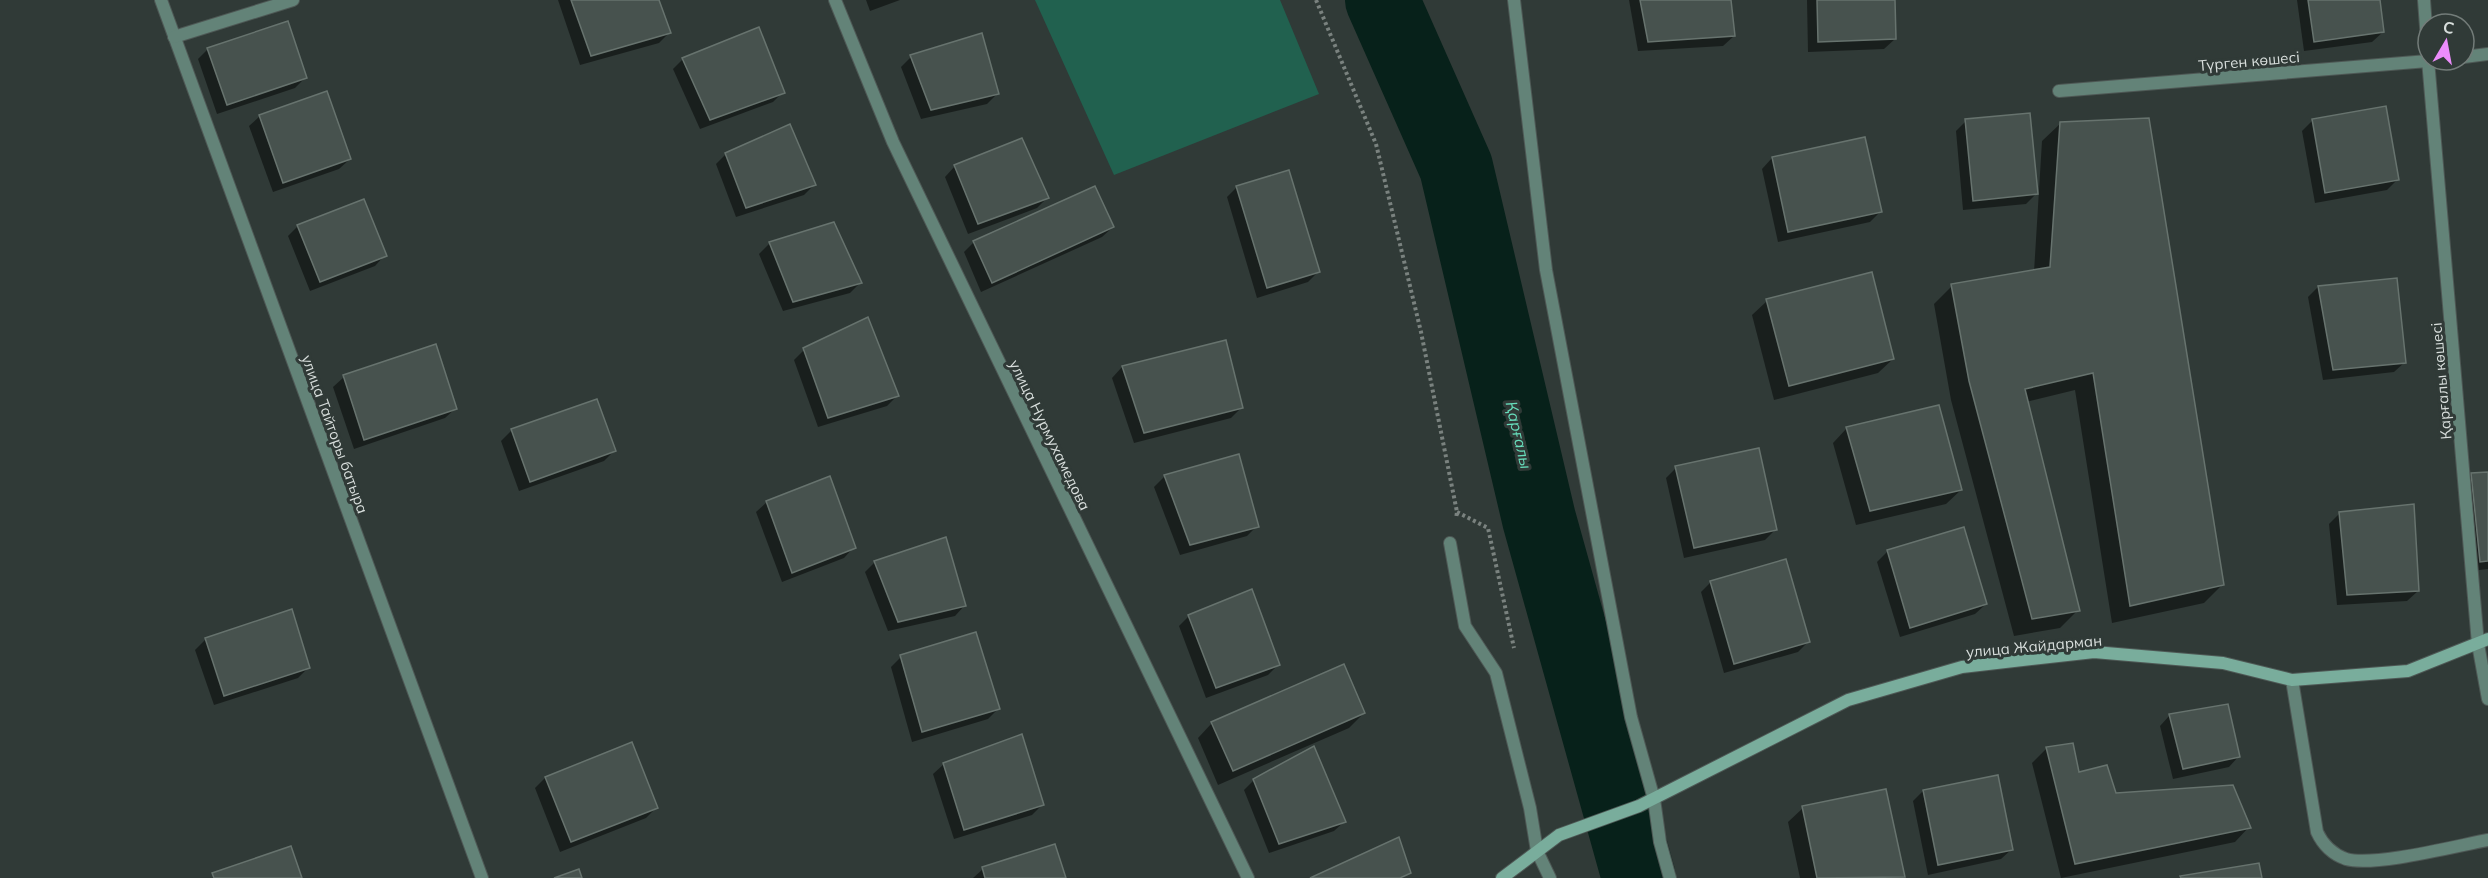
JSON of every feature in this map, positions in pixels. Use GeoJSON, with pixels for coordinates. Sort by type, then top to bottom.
{"type":"FeatureCollection","features":[{"type":"Feature","properties":{"kind":"street","name":"улица Тайторы батыра"},"geometry":{"type":"LineString","coordinates":[[161,0],[482,878]]}},
{"type":"Feature","properties":{"kind":"street"},"geometry":{"type":"LineString","coordinates":[[174,37],[293,0]]}},
{"type":"Feature","properties":{"kind":"street","name":"улица Нурмухамедова"},"geometry":{"type":"LineString","coordinates":[[835,0],[892,142],[1248,878]]}},
{"type":"Feature","properties":{"kind":"street"},"geometry":{"type":"LineString","coordinates":[[1514,0],[1546,270],[1631,717],[1654,799],[1660,842],[1670,878]]}},
{"type":"Feature","properties":{"kind":"street","name":"Түрген көшесі"},"geometry":{"type":"LineString","coordinates":[[2059,91],[2416,60]]}},
{"type":"Feature","properties":{"kind":"street","name":"Қарғалы көшесі"},"geometry":{"type":"LineString","coordinates":[[2432,72],[2488,699]]}},
{"type":"Feature","properties":{"kind":"street"},"geometry":{"type":"LineString","coordinates":[[1450,543],[1466,626],[1496,673],[1530,808],[1537,851],[1550,878]]}},
{"type":"Feature","properties":{"kind":"street","name":"улица Жайдарман"},"geometry":{"type":"LineString","coordinates":[[1537,851],[1559,835],[1654,799],[1848,700],[1962,667],[2094,652],[2223,663],[2292,680],[2408,671],[2483,641]]}},
{"type":"Feature","properties":{"kind":"street"},"geometry":{"type":"LineString","coordinates":[[2292,680],[2317,832],[2330,851],[2346,859],[2369,861],[2488,840]]}},
{"type":"Feature","properties":{"kind":"street"},"geometry":{"type":"LineString","coordinates":[[1502,878],[1537,851]]}},
{"type":"Feature","properties":{"kind":"path"},"geometry":{"type":"LineString","coordinates":[[1316,0],[1376,144],[1421,332],[1457,512],[1450,543]]}},
{"type":"Feature","properties":{"kind":"green space"},"geometry":{"type":"Polygon","coordinates":[[[1035,0],[1280,0],[1319,94],[1114,175],[1035,0]]]}},
{"type":"Feature","properties":{"kind":"building"},"geometry":{"type":"Polygon","coordinates":[[[571,0],[659,0],[671,33],[591,56],[571,0]]]}},
{"type":"Feature","properties":{"kind":"building"},"geometry":{"type":"Polygon","coordinates":[[[1640,0],[1731,0],[1735,36],[1648,42],[1640,0]]]}},
{"type":"Feature","properties":{"kind":"building"},"geometry":{"type":"Polygon","coordinates":[[[1817,0],[1895,0],[1896,39],[1818,42],[1817,0]]]}},
{"type":"Feature","properties":{"kind":"building"},"geometry":{"type":"Polygon","coordinates":[[[2308,0],[2380,0],[2384,32],[2314,42],[2308,0]]]}},
{"type":"Feature","properties":{"kind":"building"},"geometry":{"type":"Polygon","coordinates":[[[288,21],[307,78],[227,105],[207,48],[288,21]]]}},
{"type":"Feature","properties":{"kind":"building"},"geometry":{"type":"Polygon","coordinates":[[[759,27],[785,93],[710,120],[682,58],[759,27]]]}},
{"type":"Feature","properties":{"kind":"building"},"geometry":{"type":"Polygon","coordinates":[[[982,33],[999,94],[931,110],[910,55],[982,33]]]}},
{"type":"Feature","properties":{"kind":"building"},"geometry":{"type":"Polygon","coordinates":[[[327,91],[351,159],[283,183],[259,115],[327,91]]]}},
{"type":"Feature","properties":{"kind":"building"},"geometry":{"type":"Polygon","coordinates":[[[2386,106],[2399,180],[2325,193],[2312,119],[2386,106]]]}},
{"type":"Feature","properties":{"kind":"building"},"geometry":{"type":"Polygon","coordinates":[[[2030,113],[2038,194],[1973,201],[1965,119],[2030,113]]]}},
{"type":"Feature","properties":{"kind":"building"},"geometry":{"type":"Polygon","coordinates":[[[2149,118],[2224,585],[2130,606],[2093,373],[2025,389],[2080,611],[2032,619],[1969,381],[1951,284],[2050,267],[2060,122],[2149,118]]]}},
{"type":"Feature","properties":{"kind":"building"},"geometry":{"type":"Polygon","coordinates":[[[790,124],[816,185],[746,208],[725,153],[790,124]]]}},
{"type":"Feature","properties":{"kind":"building"},"geometry":{"type":"Polygon","coordinates":[[[1865,137],[1882,212],[1788,232],[1772,157],[1865,137]]]}},
{"type":"Feature","properties":{"kind":"building"},"geometry":{"type":"Polygon","coordinates":[[[1022,138],[1049,198],[978,224],[954,165],[1022,138]]]}},
{"type":"Feature","properties":{"kind":"building"},"geometry":{"type":"Polygon","coordinates":[[[1289,170],[1320,272],[1267,288],[1236,186],[1289,170]]]}},
{"type":"Feature","properties":{"kind":"building"},"geometry":{"type":"Polygon","coordinates":[[[1095,186],[1114,227],[992,283],[973,241],[1095,186]]]}},
{"type":"Feature","properties":{"kind":"building"},"geometry":{"type":"Polygon","coordinates":[[[364,199],[387,256],[320,282],[297,225],[364,199]]]}},
{"type":"Feature","properties":{"kind":"building"},"geometry":{"type":"Polygon","coordinates":[[[834,222],[862,283],[793,302],[769,242],[834,222]]]}},
{"type":"Feature","properties":{"kind":"building"},"geometry":{"type":"Polygon","coordinates":[[[1872,272],[1894,359],[1789,386],[1766,299],[1872,272]]]}},
{"type":"Feature","properties":{"kind":"building"},"geometry":{"type":"Polygon","coordinates":[[[2397,278],[2406,363],[2333,370],[2318,286],[2397,278]]]}},
{"type":"Feature","properties":{"kind":"building"},"geometry":{"type":"Polygon","coordinates":[[[868,317],[899,396],[828,418],[803,348],[868,317]]]}},
{"type":"Feature","properties":{"kind":"building"},"geometry":{"type":"Polygon","coordinates":[[[1226,340],[1243,408],[1144,433],[1122,366],[1226,340]]]}},
{"type":"Feature","properties":{"kind":"building"},"geometry":{"type":"Polygon","coordinates":[[[436,344],[457,409],[364,440],[343,375],[436,344]]]}},
{"type":"Feature","properties":{"kind":"building"},"geometry":{"type":"Polygon","coordinates":[[[597,399],[616,451],[530,482],[511,429],[597,399]]]}},
{"type":"Feature","properties":{"kind":"building"},"geometry":{"type":"Polygon","coordinates":[[[1939,405],[1962,490],[1870,511],[1846,427],[1939,405]]]}},
{"type":"Feature","properties":{"kind":"building"},"geometry":{"type":"Polygon","coordinates":[[[1759,448],[1777,530],[1694,548],[1675,466],[1759,448]]]}},
{"type":"Feature","properties":{"kind":"building"},"geometry":{"type":"Polygon","coordinates":[[[1239,454],[1259,527],[1190,545],[1164,475],[1239,454]]]}},
{"type":"Feature","properties":{"kind":"building"},"geometry":{"type":"Polygon","coordinates":[[[2488,472],[2488,561],[2480,562],[2471,473],[2488,472]]]}},
{"type":"Feature","properties":{"kind":"building"},"geometry":{"type":"Polygon","coordinates":[[[830,476],[856,548],[792,573],[766,501],[830,476]]]}},
{"type":"Feature","properties":{"kind":"building"},"geometry":{"type":"Polygon","coordinates":[[[2414,504],[2419,591],[2347,595],[2339,512],[2414,504]]]}},
{"type":"Feature","properties":{"kind":"building"},"geometry":{"type":"Polygon","coordinates":[[[1964,527],[1987,604],[1910,628],[1887,550],[1964,527]]]}},
{"type":"Feature","properties":{"kind":"building"},"geometry":{"type":"Polygon","coordinates":[[[946,537],[966,606],[898,622],[874,561],[946,537]]]}},
{"type":"Feature","properties":{"kind":"building"},"geometry":{"type":"Polygon","coordinates":[[[1786,559],[1810,642],[1734,664],[1710,581],[1786,559]]]}},
{"type":"Feature","properties":{"kind":"building"},"geometry":{"type":"Polygon","coordinates":[[[1252,589],[1280,665],[1216,688],[1188,615],[1252,589]]]}},
{"type":"Feature","properties":{"kind":"building"},"geometry":{"type":"Polygon","coordinates":[[[292,609],[310,668],[224,696],[205,638],[292,609]]]}},
{"type":"Feature","properties":{"kind":"building"},"geometry":{"type":"Polygon","coordinates":[[[976,632],[1000,709],[922,732],[900,655],[976,632]]]}},
{"type":"Feature","properties":{"kind":"building"},"geometry":{"type":"Polygon","coordinates":[[[1344,664],[1365,713],[1233,771],[1211,722],[1344,664]]]}},
{"type":"Feature","properties":{"kind":"building"},"geometry":{"type":"Polygon","coordinates":[[[2228,704],[2240,757],[2183,769],[2169,714],[2228,704]]]}},
{"type":"Feature","properties":{"kind":"building"},"geometry":{"type":"Polygon","coordinates":[[[1022,734],[1044,805],[964,830],[943,763],[1022,734]]]}},
{"type":"Feature","properties":{"kind":"building"},"geometry":{"type":"Polygon","coordinates":[[[632,742],[658,808],[571,842],[545,777],[632,742]]]}},
{"type":"Feature","properties":{"kind":"building"},"geometry":{"type":"Polygon","coordinates":[[[2073,743],[2079,772],[2107,765],[2116,793],[2233,785],[2251,828],[2075,864],[2046,747],[2073,743]]]}},
{"type":"Feature","properties":{"kind":"building"},"geometry":{"type":"Polygon","coordinates":[[[1314,746],[1346,822],[1279,844],[1253,779],[1314,746]]]}},
{"type":"Feature","properties":{"kind":"building"},"geometry":{"type":"Polygon","coordinates":[[[1998,775],[2013,850],[1938,865],[1923,790],[1998,775]]]}},
{"type":"Feature","properties":{"kind":"building"},"geometry":{"type":"Polygon","coordinates":[[[1886,789],[1905,877],[1817,878],[1802,806],[1886,789]]]}},
{"type":"Feature","properties":{"kind":"building"},"geometry":{"type":"Polygon","coordinates":[[[1399,837],[1411,873],[1400,878],[1310,878],[1399,837]]]}},
{"type":"Feature","properties":{"kind":"building"},"geometry":{"type":"Polygon","coordinates":[[[1055,844],[1066,878],[985,878],[982,867],[1055,844]]]}},
{"type":"Feature","properties":{"kind":"building"},"geometry":{"type":"Polygon","coordinates":[[[291,846],[302,878],[214,878],[212,873],[291,846]]]}},
{"type":"Feature","properties":{"kind":"building"},"geometry":{"type":"Polygon","coordinates":[[[2259,863],[2262,878],[2181,878],[2180,876],[2259,863]]]}},
{"type":"Feature","properties":{"kind":"building"},"geometry":{"type":"Polygon","coordinates":[[[579,869],[582,878],[554,878],[579,869]]]}},
{"type":"Feature","properties":{"kind":"waterway","name":"Қарғалы"},"geometry":{"type":"LineString","coordinates":[[1382,0],[1456,167],[1539,519],[1639,878]]}}]}
